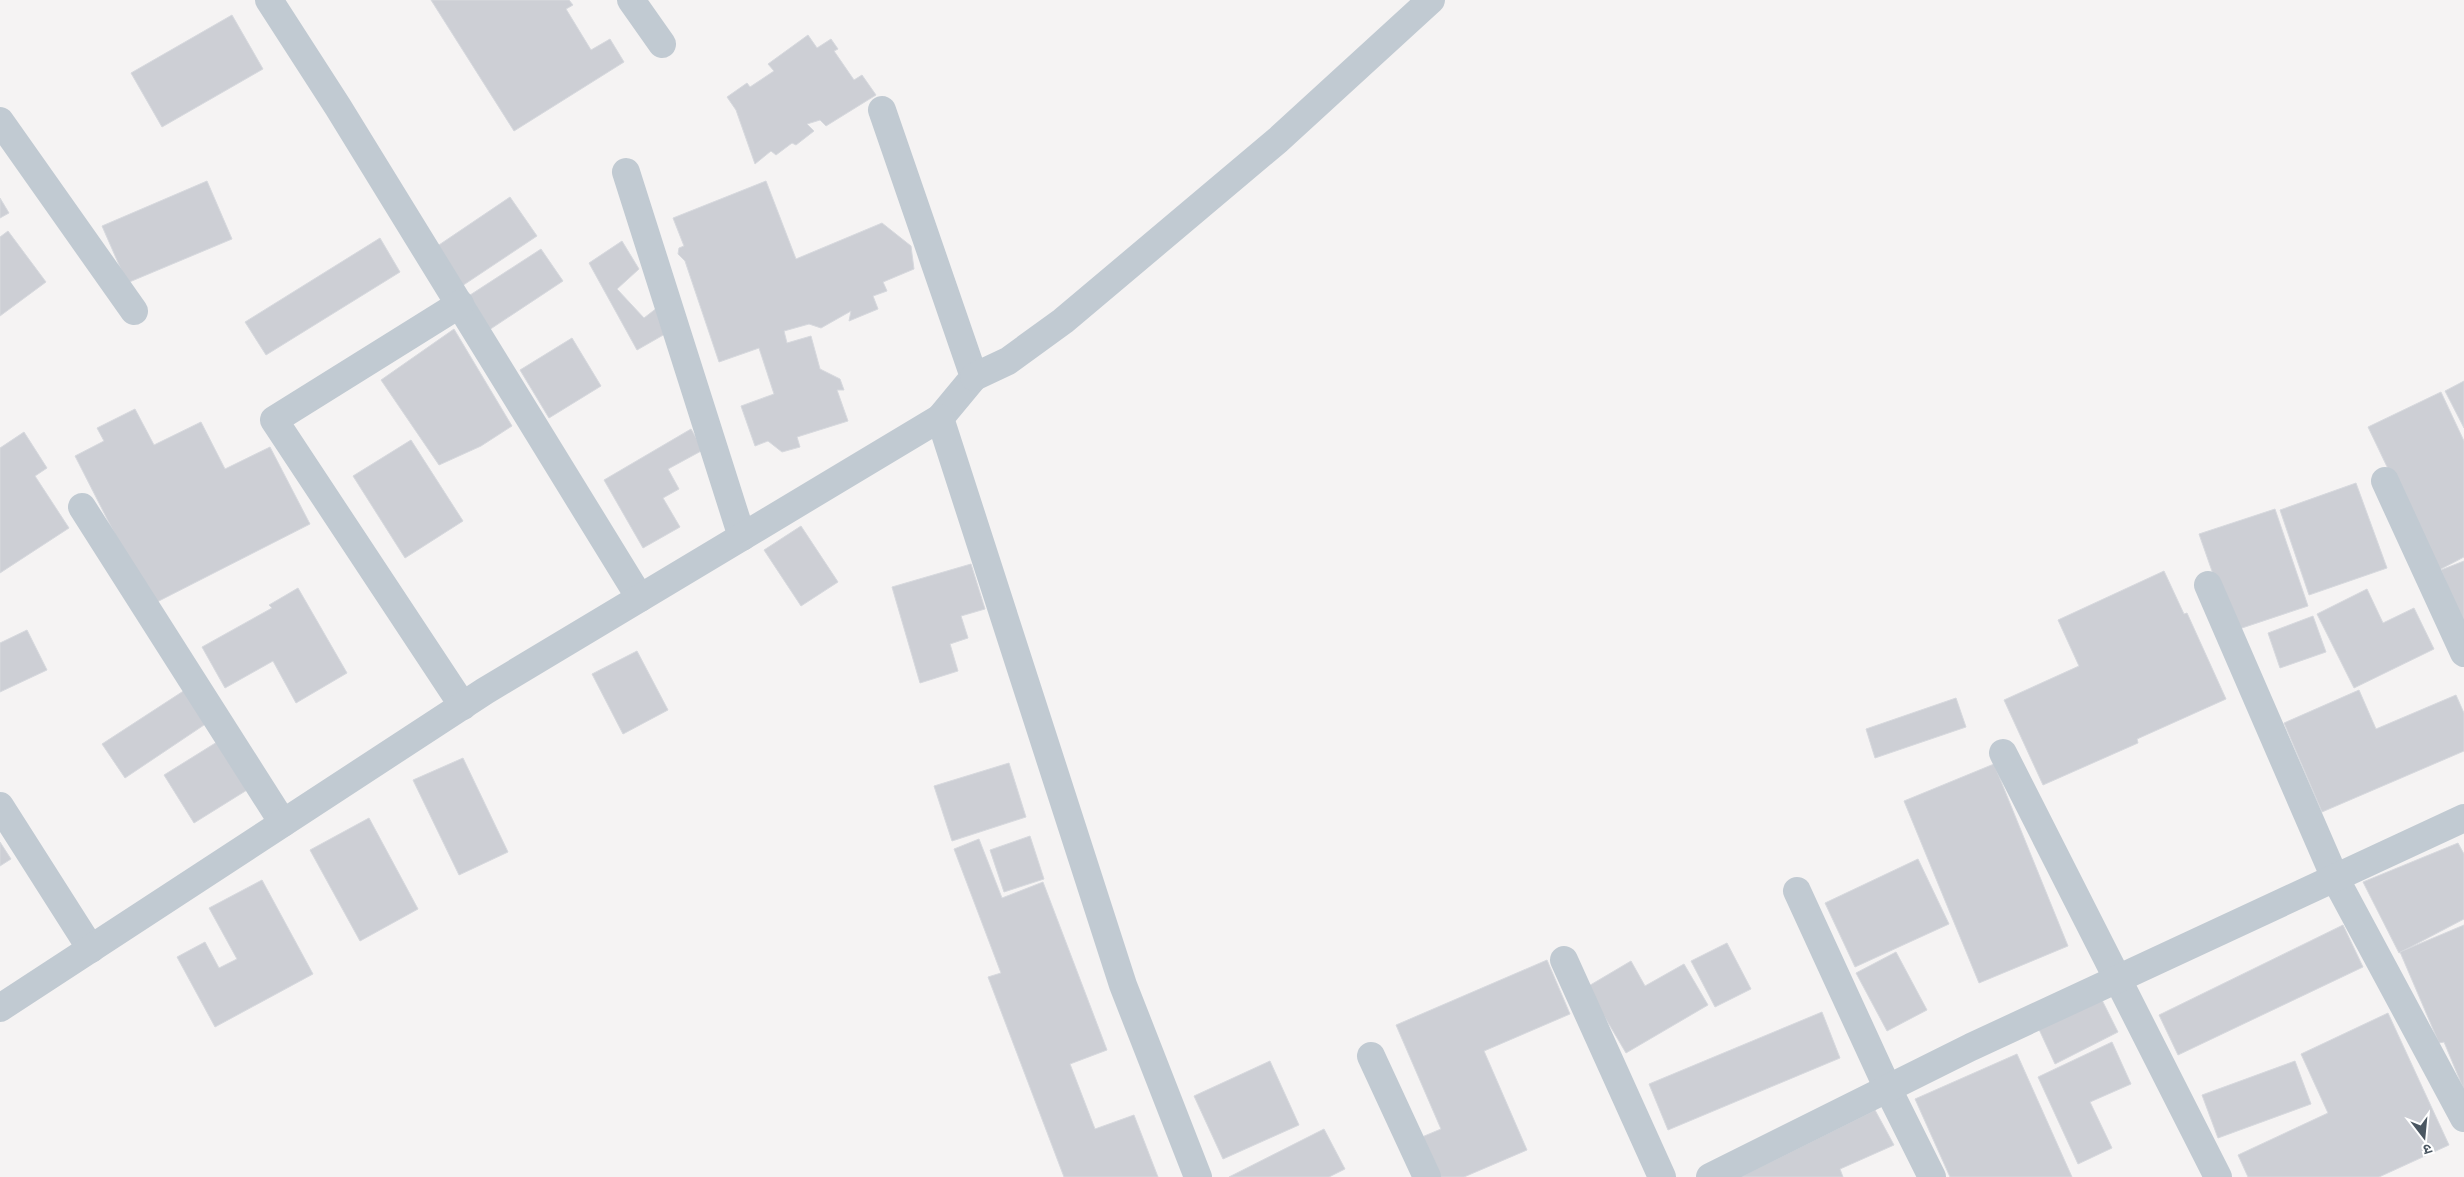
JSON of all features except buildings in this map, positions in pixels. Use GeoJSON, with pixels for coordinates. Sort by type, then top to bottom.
{"type":"FeatureCollection","features":[{"type":"Feature","properties":{"kind":"street"},"geometry":{"type":"LineString","coordinates":[[269,0],[460,304],[640,598]]}},
{"type":"Feature","properties":{"kind":"street"},"geometry":{"type":"LineString","coordinates":[[631,0],[662,44]]}},
{"type":"Feature","properties":{"kind":"street"},"geometry":{"type":"LineString","coordinates":[[0,1008],[463,706],[940,418],[974,377],[1008,362],[1064,321],[1278,140],[1431,0]]}},
{"type":"Feature","properties":{"kind":"street"},"geometry":{"type":"LineString","coordinates":[[882,110],[974,377]]}},
{"type":"Feature","properties":{"kind":"street"},"geometry":{"type":"LineString","coordinates":[[0,121],[134,311]]}},
{"type":"Feature","properties":{"kind":"street"},"geometry":{"type":"LineString","coordinates":[[626,172],[742,537]]}},
{"type":"Feature","properties":{"kind":"street"},"geometry":{"type":"LineString","coordinates":[[460,304],[274,420],[463,706]]}},
{"type":"Feature","properties":{"kind":"street"},"geometry":{"type":"LineString","coordinates":[[940,418],[1123,985],[1198,1177]]}},
{"type":"Feature","properties":{"kind":"street"},"geometry":{"type":"LineString","coordinates":[[2385,481],[2464,653]]}},
{"type":"Feature","properties":{"kind":"street"},"geometry":{"type":"LineString","coordinates":[[82,507],[283,823]]}},
{"type":"Feature","properties":{"kind":"street"},"geometry":{"type":"LineString","coordinates":[[2208,585],[2335,878],[2464,1118]]}},
{"type":"Feature","properties":{"kind":"street"},"geometry":{"type":"LineString","coordinates":[[2003,752],[2218,1177]]}},
{"type":"Feature","properties":{"kind":"street"},"geometry":{"type":"LineString","coordinates":[[0,806],[91,949]]}},
{"type":"Feature","properties":{"kind":"street"},"geometry":{"type":"LineString","coordinates":[[1710,1177],[1971,1047],[2463,820]]}},
{"type":"Feature","properties":{"kind":"street"},"geometry":{"type":"LineString","coordinates":[[1797,891],[1888,1089],[1932,1177]]}},
{"type":"Feature","properties":{"kind":"street"},"geometry":{"type":"LineString","coordinates":[[1564,960],[1662,1177]]}},
{"type":"Feature","properties":{"kind":"street"},"geometry":{"type":"LineString","coordinates":[[1371,1056],[1427,1177]]}}]}
